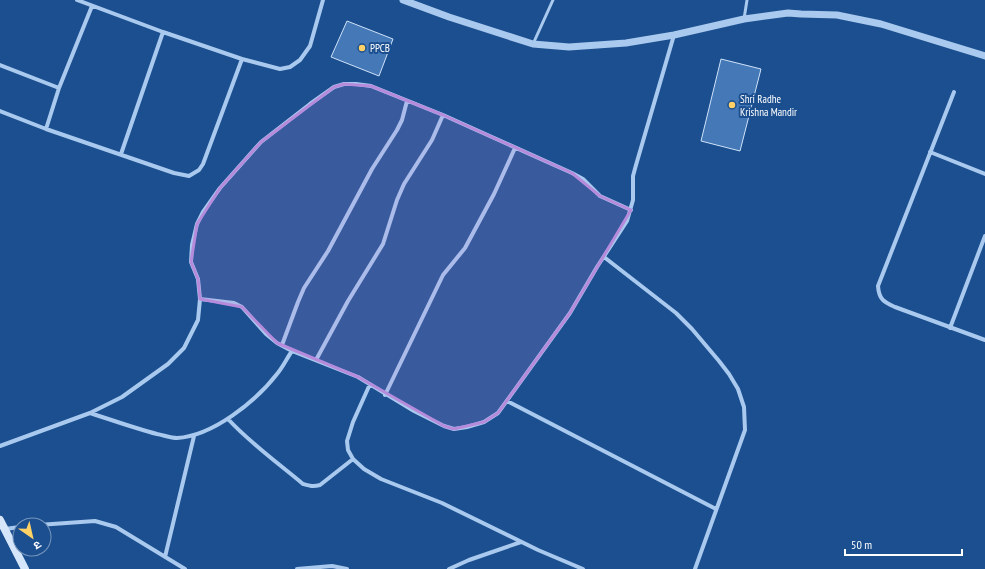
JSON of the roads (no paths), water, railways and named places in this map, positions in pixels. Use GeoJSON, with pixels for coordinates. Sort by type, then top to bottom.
{"type":"FeatureCollection","features":[{"type":"Feature","properties":{"kind":"main road"},"geometry":{"type":"LineString","coordinates":[[0,520],[25,569]]}},
{"type":"Feature","properties":{"kind":"street"},"geometry":{"type":"LineString","coordinates":[[77,0],[242,59],[280,69],[290,67],[300,60],[310,46],[324,0]]}},
{"type":"Feature","properties":{"kind":"street"},"geometry":{"type":"LineString","coordinates":[[403,0],[449,18],[533,44],[569,47],[626,43],[674,35],[744,19],[788,13],[837,15],[881,24],[985,56]]}},
{"type":"Feature","properties":{"kind":"street"},"geometry":{"type":"LineString","coordinates":[[46,129],[59,88],[92,6]]}},
{"type":"Feature","properties":{"kind":"street"},"geometry":{"type":"LineString","coordinates":[[121,154],[163,32]]}},
{"type":"Feature","properties":{"kind":"street"},"geometry":{"type":"LineString","coordinates":[[200,299],[234,303],[242,308],[266,334],[292,351],[345,371],[370,384],[385,395],[444,426],[454,429],[484,422],[498,413],[507,401],[570,312],[627,221],[633,200],[633,176],[674,35]]}},
{"type":"Feature","properties":{"kind":"street"},"geometry":{"type":"LineString","coordinates":[[0,111],[46,129],[189,176],[199,170],[203,164],[242,59]]}},
{"type":"Feature","properties":{"kind":"street"},"geometry":{"type":"LineString","coordinates":[[0,65],[59,88]]}},
{"type":"Feature","properties":{"kind":"street"},"geometry":{"type":"LineString","coordinates":[[0,446],[90,413],[122,397],[168,364],[184,348],[198,320],[200,299],[198,279],[191,262],[192,245],[197,224],[211,200],[261,142],[334,87],[344,84],[371,86],[443,115],[572,173],[583,179],[600,196],[631,210]]}},
{"type":"Feature","properties":{"kind":"street"},"geometry":{"type":"LineString","coordinates":[[954,92],[878,286],[878,294],[883,301],[895,307],[985,340]]}},
{"type":"Feature","properties":{"kind":"street"},"geometry":{"type":"LineString","coordinates":[[282,345],[304,288],[328,251],[372,169],[397,130],[402,120],[407,101]]}},
{"type":"Feature","properties":{"kind":"street"},"geometry":{"type":"LineString","coordinates":[[316,360],[348,301],[383,244],[391,215],[402,189],[432,140],[443,115]]}},
{"type":"Feature","properties":{"kind":"street"},"geometry":{"type":"LineString","coordinates":[[385,395],[443,275],[465,248],[494,194],[515,148]]}},
{"type":"Feature","properties":{"kind":"street"},"geometry":{"type":"LineString","coordinates":[[930,152],[985,174]]}},
{"type":"Feature","properties":{"kind":"street"},"geometry":{"type":"LineString","coordinates":[[950,328],[985,236]]}},
{"type":"Feature","properties":{"kind":"street"},"geometry":{"type":"LineString","coordinates":[[979,253],[985,255]]}},
{"type":"Feature","properties":{"kind":"street"},"geometry":{"type":"LineString","coordinates":[[604,257],[676,313],[692,329],[729,374],[738,389],[744,407],[745,430],[695,569]]}},
{"type":"Feature","properties":{"kind":"street"},"geometry":{"type":"LineString","coordinates":[[90,413],[146,431],[176,438],[194,436],[228,419],[246,404],[278,373],[292,351]]}},
{"type":"Feature","properties":{"kind":"street"},"geometry":{"type":"LineString","coordinates":[[370,384],[353,422],[347,441],[348,450],[353,459],[364,469],[380,479],[442,503],[521,542],[583,569]]}},
{"type":"Feature","properties":{"kind":"street"},"geometry":{"type":"LineString","coordinates":[[507,401],[716,509]]}},
{"type":"Feature","properties":{"kind":"street"},"geometry":{"type":"LineString","coordinates":[[228,419],[238,430],[304,484],[309,486],[314,487],[320,485],[353,459]]}},
{"type":"Feature","properties":{"kind":"street"},"geometry":{"type":"LineString","coordinates":[[165,557],[194,436]]}},
{"type":"Feature","properties":{"kind":"street"},"geometry":{"type":"LineString","coordinates":[[52,524],[95,521],[116,527],[184,569]]}},
{"type":"Feature","properties":{"kind":"street"},"geometry":{"type":"LineString","coordinates":[[5,530],[12,529]]}},
{"type":"Feature","properties":{"kind":"street"},"geometry":{"type":"LineString","coordinates":[[448,569],[521,542]]}},
{"type":"Feature","properties":{"kind":"street"},"geometry":{"type":"LineString","coordinates":[[298,569],[332,566],[347,569]]}},
{"type":"Feature","properties":{"kind":"lane"},"geometry":{"type":"LineString","coordinates":[[533,44],[553,0]]}},
{"type":"Feature","properties":{"kind":"lane"},"geometry":{"type":"LineString","coordinates":[[744,19],[747,0]]}},
{"type":"Feature","properties":{"kind":"place","name":"PPCB"},"geometry":{"type":"Point","coordinates":[362,48]}},
{"type":"Feature","properties":{"kind":"place","name":"Shri Radhe Krishna Mandir"},"geometry":{"type":"Point","coordinates":[732,105]}}]}
